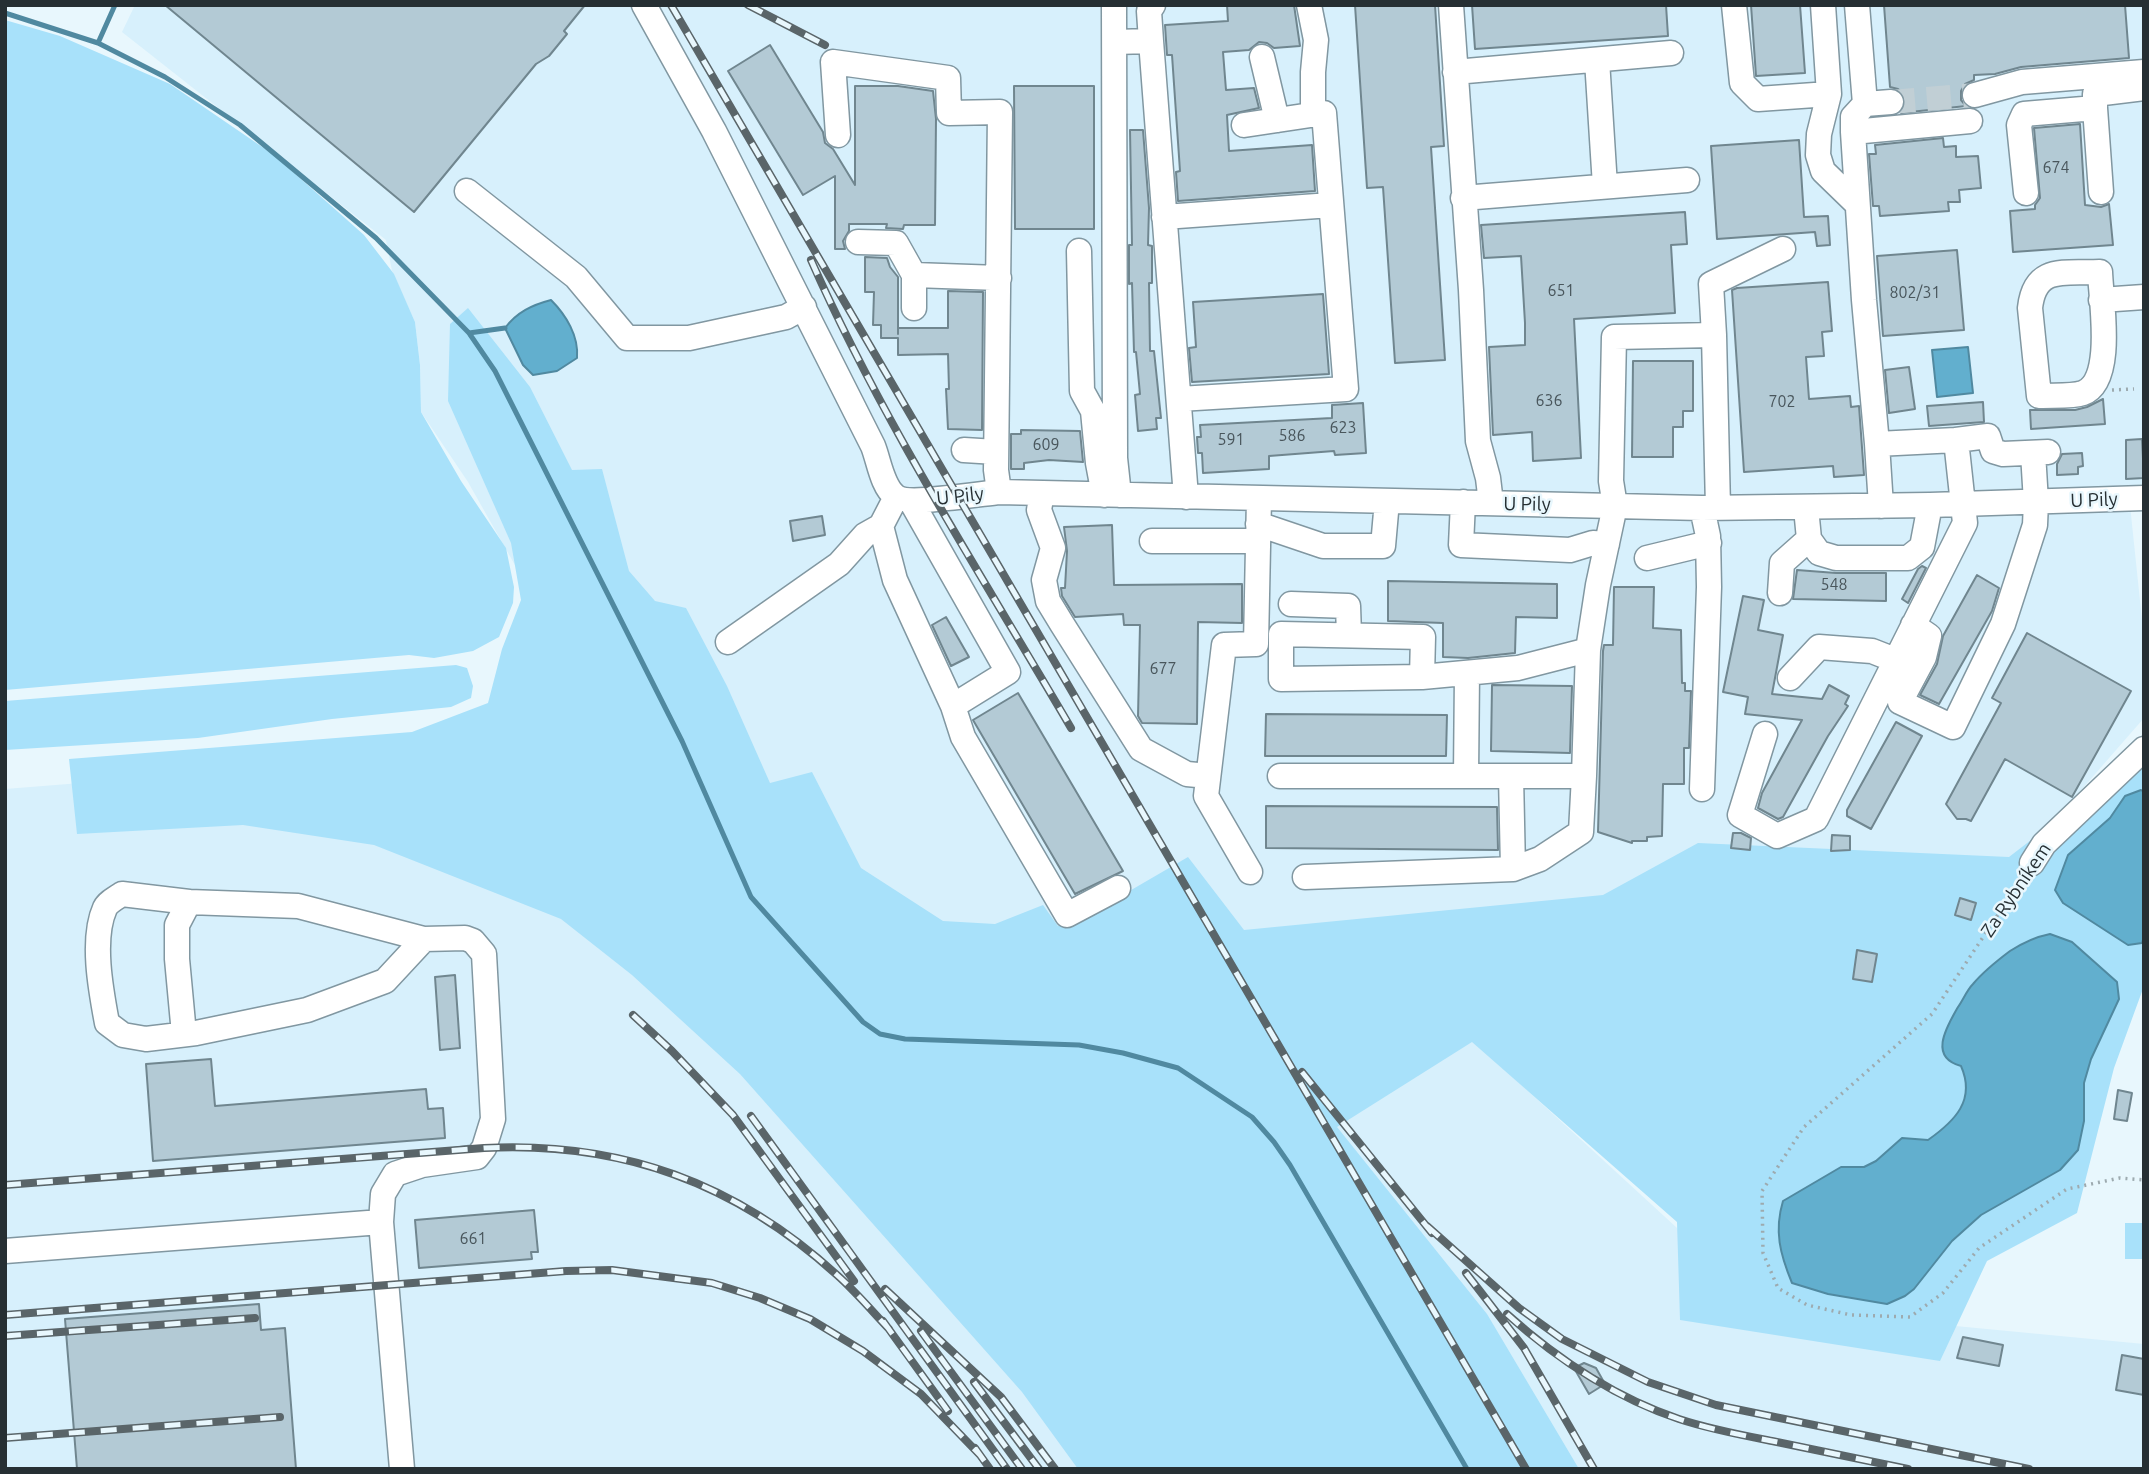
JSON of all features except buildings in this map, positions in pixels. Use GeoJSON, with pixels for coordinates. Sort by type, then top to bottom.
{"type":"FeatureCollection","features":[{"type":"Feature","properties":{"kind":"street"},"geometry":{"type":"LineString","coordinates":[[644,5],[714,131],[804,307],[873,446],[886,484],[903,499],[1008,672],[953,706]]}},
{"type":"Feature","properties":{"kind":"street"},"geometry":{"type":"LineString","coordinates":[[1111,495],[1115,458],[1114,5]]}},
{"type":"Feature","properties":{"kind":"street"},"geometry":{"type":"LineString","coordinates":[[1153,5],[1149,11],[1151,41],[1186,496]]}},
{"type":"Feature","properties":{"kind":"street"},"geometry":{"type":"LineString","coordinates":[[1309,5],[1316,40],[1313,72],[1314,115]]}},
{"type":"Feature","properties":{"kind":"street"},"geometry":{"type":"LineString","coordinates":[[1451,5],[1471,290],[1478,441],[1488,478],[1491,503]]}},
{"type":"Feature","properties":{"kind":"street"},"geometry":{"type":"LineString","coordinates":[[1734,5],[1742,83],[1758,99],[1829,94]]}},
{"type":"Feature","properties":{"kind":"street"},"geometry":{"type":"LineString","coordinates":[[1823,5],[1829,94],[1819,134],[1818,155],[1823,171],[1857,204]]}},
{"type":"Feature","properties":{"kind":"street"},"geometry":{"type":"LineString","coordinates":[[1857,5],[1865,104]]}},
{"type":"Feature","properties":{"kind":"street"},"geometry":{"type":"LineString","coordinates":[[1115,42],[1151,41]]}},
{"type":"Feature","properties":{"kind":"street"},"geometry":{"type":"LineString","coordinates":[[1455,72],[1671,53]]}},
{"type":"Feature","properties":{"kind":"street"},"geometry":{"type":"LineString","coordinates":[[1262,57],[1277,120]]}},
{"type":"Feature","properties":{"kind":"street"},"geometry":{"type":"LineString","coordinates":[[1597,60],[1605,186]]}},
{"type":"Feature","properties":{"kind":"street"},"geometry":{"type":"LineString","coordinates":[[838,135],[833,62],[948,78],[949,113],[1000,112],[996,452],[999,492]]}},
{"type":"Feature","properties":{"kind":"street"},"geometry":{"type":"LineString","coordinates":[[1975,95],[2022,82],[2144,72]]}},
{"type":"Feature","properties":{"kind":"street"},"geometry":{"type":"LineString","coordinates":[[2101,192],[2095,94],[2144,88]]}},
{"type":"Feature","properties":{"kind":"street"},"geometry":{"type":"LineString","coordinates":[[1881,506],[1857,204],[1853,117],[1865,104],[1891,102]]}},
{"type":"Feature","properties":{"kind":"street"},"geometry":{"type":"LineString","coordinates":[[2025,193],[2019,125],[2024,114],[2095,108]]}},
{"type":"Feature","properties":{"kind":"street"},"geometry":{"type":"LineString","coordinates":[[1179,400],[1346,389],[1324,113],[1244,125]]}},
{"type":"Feature","properties":{"kind":"street"},"geometry":{"type":"LineString","coordinates":[[1853,132],[1970,121]]}},
{"type":"Feature","properties":{"kind":"street"},"geometry":{"type":"LineString","coordinates":[[1463,198],[1687,180]]}},
{"type":"Feature","properties":{"kind":"street"},"geometry":{"type":"LineString","coordinates":[[467,191],[576,278],[627,338],[689,338],[786,317],[804,307]]}},
{"type":"Feature","properties":{"kind":"street"},"geometry":{"type":"LineString","coordinates":[[1164,217],[1331,205]]}},
{"type":"Feature","properties":{"kind":"street"},"geometry":{"type":"LineString","coordinates":[[858,242],[896,243],[914,275],[914,308]]}},
{"type":"Feature","properties":{"kind":"street"},"geometry":{"type":"LineString","coordinates":[[1702,789],[1714,335],[1711,284],[1783,250]]}},
{"type":"Feature","properties":{"kind":"street"},"geometry":{"type":"LineString","coordinates":[[1079,251],[1082,391],[1093,411],[1098,463],[1111,495]]}},
{"type":"Feature","properties":{"kind":"street"},"geometry":{"type":"LineString","coordinates":[[2099,272],[2101,300],[2104,361],[2100,376],[2093,387],[2082,393],[2039,396],[2030,308],[2038,282],[2045,276],[2099,272]]}},
{"type":"Feature","properties":{"kind":"street"},"geometry":{"type":"LineString","coordinates":[[914,275],[999,278]]}},
{"type":"Feature","properties":{"kind":"street"},"geometry":{"type":"LineString","coordinates":[[2101,300],[2144,297]]}},
{"type":"Feature","properties":{"kind":"street"},"geometry":{"type":"LineString","coordinates":[[1305,877],[1513,870],[1539,859],[1581,832],[1588,650],[1598,585],[1615,506],[1611,481],[1614,337],[1714,335]]}},
{"type":"Feature","properties":{"kind":"street"},"geometry":{"type":"LineString","coordinates":[[1877,443],[1989,436],[1993,452],[2040,453],[2035,525],[2003,624],[1953,727],[1900,702],[1924,657],[1929,636],[1913,625]]}},
{"type":"Feature","properties":{"kind":"street"},"geometry":{"type":"LineString","coordinates":[[1765,734],[1740,816],[1777,836],[1816,819],[1965,523],[1956,440]]}},
{"type":"Feature","properties":{"kind":"street"},"geometry":{"type":"LineString","coordinates":[[964,450],[996,452]]}},
{"type":"Feature","properties":{"kind":"street","name":"U Pily"},"geometry":{"type":"LineString","coordinates":[[903,499],[999,492],[1806,508],[2144,498]]}},
{"type":"Feature","properties":{"kind":"street"},"geometry":{"type":"LineString","coordinates":[[1042,493],[1039,510],[1053,548],[1044,580],[1048,601],[1141,749],[1187,774],[1208,776]]}},
{"type":"Feature","properties":{"kind":"street"},"geometry":{"type":"LineString","coordinates":[[1250,872],[1206,796],[1224,645],[1256,644],[1259,498]]}},
{"type":"Feature","properties":{"kind":"street"},"geometry":{"type":"LineString","coordinates":[[728,642],[839,564],[865,535],[881,526],[903,499]]}},
{"type":"Feature","properties":{"kind":"street"},"geometry":{"type":"LineString","coordinates":[[1152,541],[1258,532],[1322,546],[1383,546],[1387,501]]}},
{"type":"Feature","properties":{"kind":"street"},"geometry":{"type":"LineString","coordinates":[[1463,502],[1461,545],[1570,550],[1593,543],[1607,544]]}},
{"type":"Feature","properties":{"kind":"street"},"geometry":{"type":"LineString","coordinates":[[1806,508],[1809,539],[1819,553],[1836,558],[1908,558],[1922,547],[1930,505]]}},
{"type":"Feature","properties":{"kind":"street"},"geometry":{"type":"LineString","coordinates":[[881,526],[895,580],[953,706],[963,737],[1067,915],[1118,888]]}},
{"type":"Feature","properties":{"kind":"street"},"geometry":{"type":"LineString","coordinates":[[1780,593],[1782,563],[1809,539]]}},
{"type":"Feature","properties":{"kind":"street"},"geometry":{"type":"LineString","coordinates":[[1647,558],[1709,543]]}},
{"type":"Feature","properties":{"kind":"street"},"geometry":{"type":"LineString","coordinates":[[1291,604],[1348,606],[1349,635]]}},
{"type":"Feature","properties":{"kind":"street"},"geometry":{"type":"LineString","coordinates":[[1422,677],[1423,637],[1280,634],[1281,679],[1422,677],[1467,673],[1518,668],[1588,650]]}},
{"type":"Feature","properties":{"kind":"street"},"geometry":{"type":"LineString","coordinates":[[1790,678],[1819,647],[1872,651],[1895,660]]}},
{"type":"Feature","properties":{"kind":"street"},"geometry":{"type":"LineString","coordinates":[[1466,776],[1467,673]]}},
{"type":"Feature","properties":{"kind":"street","name":"Za Rybníkem"},"geometry":{"type":"LineString","coordinates":[[2032,863],[2044,844],[2144,749]]}},
{"type":"Feature","properties":{"kind":"street"},"geometry":{"type":"LineString","coordinates":[[1280,776],[1584,776]]}},
{"type":"Feature","properties":{"kind":"street"},"geometry":{"type":"LineString","coordinates":[[1511,776],[1513,870]]}},
{"type":"Feature","properties":{"kind":"street"},"geometry":{"type":"LineString","coordinates":[[401,1469],[381,1222],[383,1194],[395,1174],[422,1166],[477,1157],[484,1148],[493,1119],[484,954],[473,941],[424,939],[298,906],[189,902],[122,894],[106,906],[98,933],[107,1023],[123,1035],[146,1039],[307,1010],[385,981],[424,939]]}},
{"type":"Feature","properties":{"kind":"street"},"geometry":{"type":"LineString","coordinates":[[184,1034],[177,959],[177,925],[189,902]]}},
{"type":"Feature","properties":{"kind":"street"},"geometry":{"type":"LineString","coordinates":[[5,1251],[381,1222]]}},
{"type":"Feature","properties":{"kind":"path","name":"Za Rybníkem"},"geometry":{"type":"LineString","coordinates":[[2032,863],[1932,1014],[1804,1127],[1762,1191],[1763,1253],[1777,1288],[1807,1305],[1851,1315],[1910,1317],[1944,1293],[1979,1248],[2067,1189],[2120,1178],[2144,1180]]}},
{"type":"Feature","properties":{"kind":"shaded area"},"geometry":{"type":"Polygon","coordinates":[[[135,5],[2144,5],[2144,484],[2128,486],[2144,639],[2144,718],[2006,876],[1491,1057],[1701,1250],[1945,1325],[2144,1344],[2144,1469],[5,1469],[5,789],[257,769],[721,945],[509,630],[523,616],[529,590],[468,482],[421,412],[420,365],[415,322],[392,271],[386,240],[122,32],[135,5]]]}},
{"type":"Feature","properties":{"kind":"shaded area"},"geometry":{"type":"Polygon","coordinates":[[[5,20],[60,36],[170,84],[274,155],[364,235],[394,274],[415,322],[420,365],[421,412],[461,481],[506,548],[514,587],[513,603],[499,637],[473,651],[434,658],[409,655],[5,690],[5,20]]]}},
{"type":"Feature","properties":{"kind":"shaded area"},"geometry":{"type":"Polygon","coordinates":[[[551,300],[570,326],[576,342],[577,358],[557,371],[533,375],[523,365],[505,328],[525,310],[551,300]]]}},
{"type":"Feature","properties":{"kind":"shaded area"},"geometry":{"type":"Polygon","coordinates":[[[468,308],[530,387],[572,470],[602,469],[629,571],[655,601],[686,608],[727,686],[770,783],[812,772],[861,868],[943,921],[995,924],[1043,905],[1058,926],[1071,925],[1188,857],[1244,930],[1603,895],[1698,843],[2009,857],[2144,753],[2144,792],[2141,790],[2125,796],[2110,818],[2068,855],[2142,943],[2144,937],[2144,986],[2114,1068],[2077,1213],[1987,1261],[1940,1361],[1680,1320],[1677,1222],[1472,1042],[1337,1127],[1487,1314],[1579,1469],[1078,1469],[1022,1392],[740,1074],[632,975],[561,919],[374,845],[243,825],[77,834],[69,759],[412,732],[488,703],[502,649],[521,600],[511,543],[448,401],[450,324],[468,308]],[[1857,950],[1853,979],[1872,982],[1877,954],[1857,950]],[[2117,982],[1961,1065],[1965,1077],[1964,1099],[1954,1117],[1928,1141],[1902,1138],[1876,1161],[1864,1167],[1841,1167],[1783,1201],[1914,1289],[1952,1241],[1981,1215],[2060,1170],[2084,1121],[2084,1083],[2091,1059],[2119,999],[2117,982]]]}},
{"type":"Feature","properties":{"kind":"shaded area"},"geometry":{"type":"Polygon","coordinates":[[[1968,347],[1973,393],[1937,397],[1932,350],[1968,347]]]}},
{"type":"Feature","properties":{"kind":"shaded area"},"geometry":{"type":"Polygon","coordinates":[[[456,665],[467,668],[473,686],[471,698],[451,707],[332,719],[198,738],[5,750],[5,701],[456,665]]]}},
{"type":"Feature","properties":{"kind":"shaded area"},"geometry":{"type":"Polygon","coordinates":[[[2141,790],[2144,792],[2144,937],[2142,943],[2128,945],[2063,903],[2055,890],[2068,855],[2110,818],[2125,796],[2141,790]]]}},
{"type":"Feature","properties":{"kind":"shaded area"},"geometry":{"type":"Polygon","coordinates":[[[2050,934],[2072,942],[2117,982],[2119,999],[2091,1059],[2084,1083],[2084,1121],[2078,1150],[2060,1170],[1981,1215],[1952,1241],[1914,1289],[1905,1296],[1887,1304],[1828,1294],[1792,1283],[1780,1242],[1779,1222],[1783,1201],[1841,1167],[1864,1167],[1876,1161],[1902,1138],[1928,1140],[1947,1125],[1960,1109],[1966,1089],[1961,1066],[1951,1062],[1942,1048],[1954,1014],[1971,986],[1996,962],[2025,942],[2050,934]]]}},
{"type":"Feature","properties":{"kind":"shaded area"},"geometry":{"type":"Polygon","coordinates":[[[2125,1223],[2144,1223],[2144,1259],[2125,1259],[2125,1223]]]}},
{"type":"Feature","properties":{"kind":"waterway"},"geometry":{"type":"LineString","coordinates":[[98,43],[115,5]]}},
{"type":"Feature","properties":{"kind":"waterway"},"geometry":{"type":"LineString","coordinates":[[5,13],[98,43],[165,77],[240,125],[376,238],[469,333],[495,371],[682,741],[751,897],[863,1022],[880,1034],[905,1039],[1079,1045],[1123,1053],[1178,1068],[1252,1117],[1290,1165],[1467,1469]]}},
{"type":"Feature","properties":{"kind":"waterway"},"geometry":{"type":"LineString","coordinates":[[469,333],[505,328]]}},
{"type":"Feature","properties":{"kind":"tunnel"},"geometry":{"type":"LineString","coordinates":[[1891,102],[1975,95]]}},
{"type":"Feature","properties":{"kind":"railway"},"geometry":{"type":"LineString","coordinates":[[671,5],[1526,1469]]}},
{"type":"Feature","properties":{"kind":"railway"},"geometry":{"type":"LineString","coordinates":[[748,5],[825,45]]}},
{"type":"Feature","properties":{"kind":"railway"},"geometry":{"type":"LineString","coordinates":[[811,260],[839,321],[901,439],[1071,728]]}},
{"type":"Feature","properties":{"kind":"railway"},"geometry":{"type":"LineString","coordinates":[[633,1015],[672,1051],[733,1115],[854,1281]]}},
{"type":"Feature","properties":{"kind":"railway"},"geometry":{"type":"LineString","coordinates":[[1302,1072],[1432,1233]]}},
{"type":"Feature","properties":{"kind":"railway"},"geometry":{"type":"LineString","coordinates":[[751,1116],[1007,1469]]}},
{"type":"Feature","properties":{"kind":"railway"},"geometry":{"type":"LineString","coordinates":[[5,1185],[484,1148],[583,1152],[674,1174],[758,1215],[837,1275],[889,1329]]}},
{"type":"Feature","properties":{"kind":"railway"},"geometry":{"type":"LineString","coordinates":[[1427,1226],[1519,1308],[1562,1339],[1648,1382],[1716,1405],[2029,1469]]}},
{"type":"Feature","properties":{"kind":"railway"},"geometry":{"type":"LineString","coordinates":[[5,1315],[566,1271],[612,1270],[712,1283],[760,1298],[810,1319],[863,1351],[921,1394],[980,1455]]}},
{"type":"Feature","properties":{"kind":"railway"},"geometry":{"type":"LineString","coordinates":[[1466,1273],[1524,1348],[1594,1469]]}},
{"type":"Feature","properties":{"kind":"railway"},"geometry":{"type":"LineString","coordinates":[[885,1289],[1001,1397],[1055,1469]]}},
{"type":"Feature","properties":{"kind":"railway"},"geometry":{"type":"LineString","coordinates":[[1507,1314],[1587,1375],[1655,1410],[1725,1432],[1908,1469]]}},
{"type":"Feature","properties":{"kind":"railway"},"geometry":{"type":"LineString","coordinates":[[5,1336],[255,1318]]}},
{"type":"Feature","properties":{"kind":"railway"},"geometry":{"type":"LineString","coordinates":[[883,1321],[948,1411]]}},
{"type":"Feature","properties":{"kind":"railway"},"geometry":{"type":"LineString","coordinates":[[921,1331],[1022,1469]]}},
{"type":"Feature","properties":{"kind":"railway"},"geometry":{"type":"LineString","coordinates":[[974,1382],[1039,1469]]}},
{"type":"Feature","properties":{"kind":"railway"},"geometry":{"type":"LineString","coordinates":[[5,1438],[280,1417]]}},
{"type":"Feature","properties":{"kind":"railway"},"geometry":{"type":"LineString","coordinates":[[975,1448],[990,1469]]}}]}
